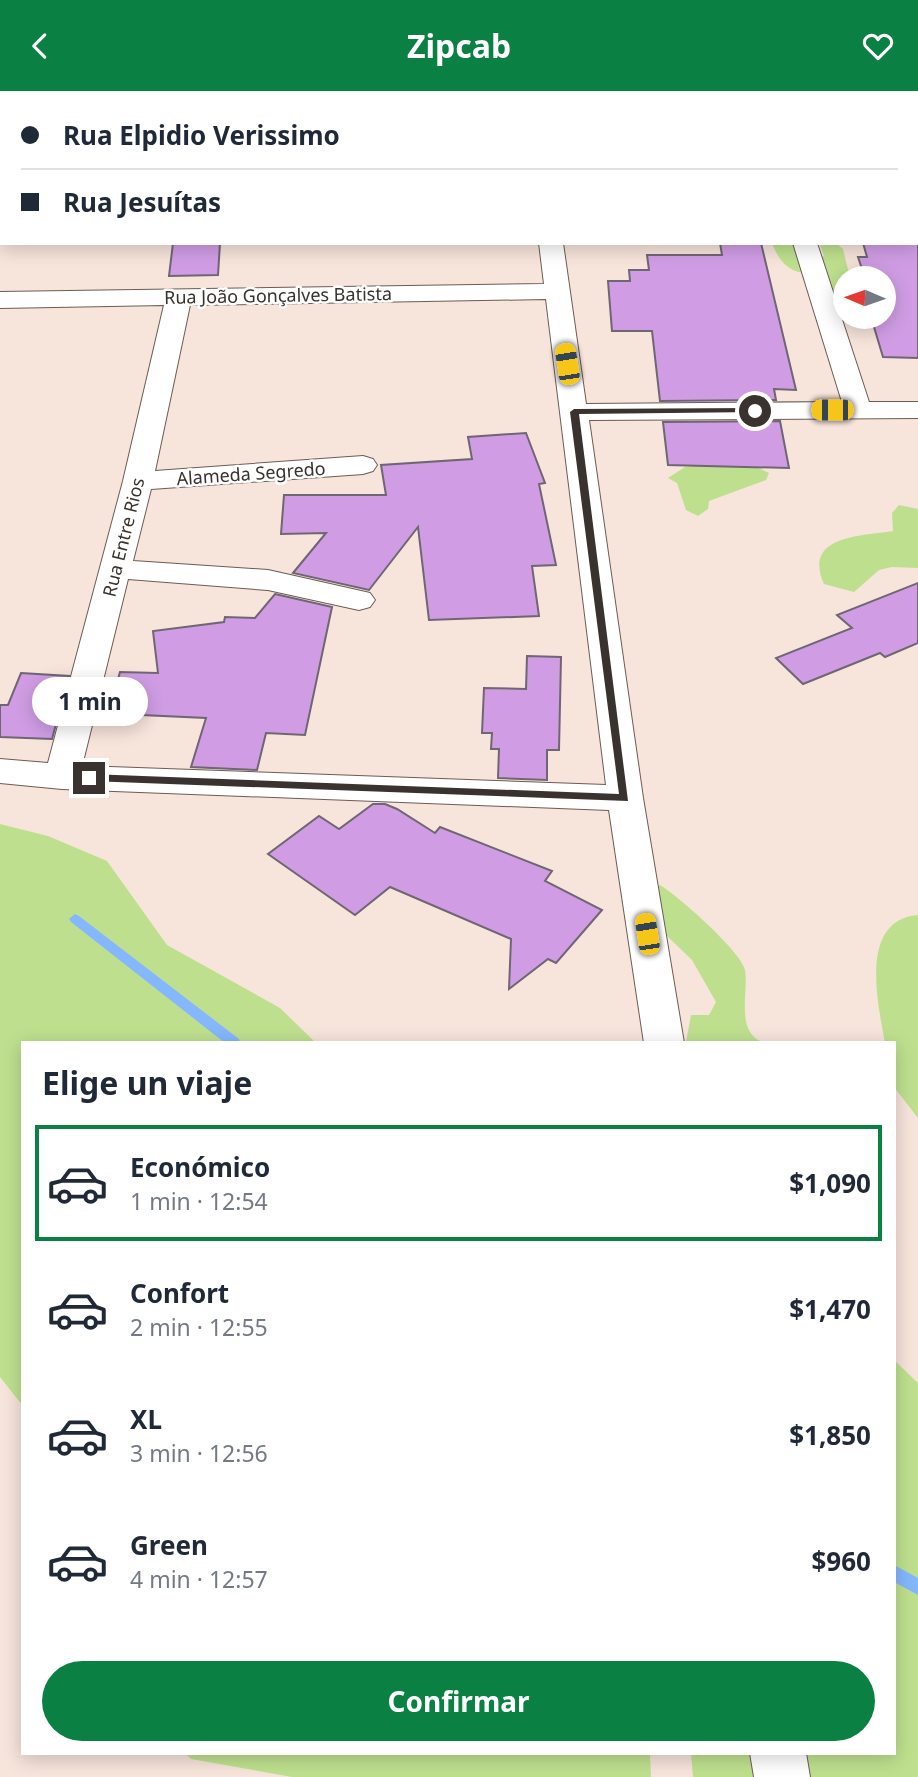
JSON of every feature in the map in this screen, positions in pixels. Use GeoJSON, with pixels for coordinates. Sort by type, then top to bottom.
{"type":"FeatureCollection","features":[{"type":"Feature","properties":{"kind":"street"},"geometry":{"type":"LineString","coordinates":[[551,245],[625,798],[664,1041]]}},
{"type":"Feature","properties":{"kind":"street"},"geometry":{"type":"LineString","coordinates":[[806,245],[858,410]]}},
{"type":"Feature","properties":{"kind":"street","name":"Rua João Gonçalves Batista"},"geometry":{"type":"LineString","coordinates":[[0,300],[556,291]]}},
{"type":"Feature","properties":{"kind":"street","name":"Rua Entre Rios"},"geometry":{"type":"LineString","coordinates":[[62,777],[138,481],[179,297]]}},
{"type":"Feature","properties":{"kind":"street"},"geometry":{"type":"LineString","coordinates":[[574,412],[918,410]]}},
{"type":"Feature","properties":{"kind":"street","name":"Alameda Segredo"},"geometry":{"type":"LineString","coordinates":[[138,481],[363,465]]}},
{"type":"Feature","properties":{"kind":"street"},"geometry":{"type":"LineString","coordinates":[[116,569],[268,580],[359,600]]}},
{"type":"Feature","properties":{"kind":"street"},"geometry":{"type":"LineString","coordinates":[[0,771],[62,777],[625,798]]}},
{"type":"Feature","properties":{"kind":"street"},"geometry":{"type":"LineString","coordinates":[[778,1755],[782,1777]]}},
{"type":"Feature","properties":{"kind":"green space"},"geometry":{"type":"Polygon","coordinates":[[[773,245],[806,245],[816,259],[824,256],[820,245],[838,245],[843,249],[847,266],[833,266],[833,291],[828,290],[812,273],[798,272],[787,266],[773,245]]]}},
{"type":"Feature","properties":{"kind":"green space"},"geometry":{"type":"Polygon","coordinates":[[[744,465],[769,473],[766,480],[709,501],[708,509],[698,516],[686,510],[677,483],[668,478],[685,467],[744,465]]]}},
{"type":"Feature","properties":{"kind":"green space"},"geometry":{"type":"Polygon","coordinates":[[[899,505],[918,509],[918,568],[892,567],[879,570],[854,592],[824,584],[819,568],[821,556],[828,547],[852,537],[893,531],[892,513],[899,505]]]}},
{"type":"Feature","properties":{"kind":"green space"},"geometry":{"type":"Polygon","coordinates":[[[0,824],[48,836],[107,861],[167,945],[280,1008],[314,1041],[21,1041],[21,1403],[0,1377],[0,824]]]}},
{"type":"Feature","properties":{"kind":"green space"},"geometry":{"type":"Polygon","coordinates":[[[660,885],[733,950],[745,970],[746,1022],[749,1031],[761,1041],[686,1041],[691,1015],[709,1015],[716,1002],[692,960],[665,934],[644,892],[660,885]]]}},
{"type":"Feature","properties":{"kind":"green space"},"geometry":{"type":"Polygon","coordinates":[[[918,915],[918,1118],[896,1090],[896,1041],[885,1041],[877,987],[879,947],[887,932],[899,920],[918,915]]]}},
{"type":"Feature","properties":{"kind":"green space"},"geometry":{"type":"Polygon","coordinates":[[[668,1036],[683,1041],[667,1041],[668,1036]]]}},
{"type":"Feature","properties":{"kind":"green space"},"geometry":{"type":"Polygon","coordinates":[[[896,1362],[918,1383],[918,1777],[693,1777],[691,1755],[896,1755],[896,1362]]]}},
{"type":"Feature","properties":{"kind":"green space"},"geometry":{"type":"Polygon","coordinates":[[[187,1755],[650,1755],[651,1777],[292,1777],[191,1759],[187,1755]]]}},
{"type":"Feature","properties":{"kind":"building"},"geometry":{"type":"Polygon","coordinates":[[[173,245],[220,245],[218,275],[169,276],[173,245]]]}},
{"type":"Feature","properties":{"kind":"building"},"geometry":{"type":"Polygon","coordinates":[[[720,245],[761,245],[796,390],[774,389],[776,400],[660,401],[652,331],[612,331],[608,281],[630,281],[629,270],[649,270],[647,255],[722,255],[720,245]]]}},
{"type":"Feature","properties":{"kind":"building"},"geometry":{"type":"Polygon","coordinates":[[[864,245],[918,245],[918,358],[883,357],[875,329],[896,329],[896,266],[861,266],[858,257],[867,257],[864,245]]]}},
{"type":"Feature","properties":{"kind":"building"},"geometry":{"type":"Polygon","coordinates":[[[780,421],[789,468],[668,465],[663,422],[780,421]]]}},
{"type":"Feature","properties":{"kind":"building"},"geometry":{"type":"Polygon","coordinates":[[[526,433],[545,483],[539,484],[556,565],[532,566],[539,616],[429,620],[418,527],[369,590],[293,573],[326,533],[281,534],[284,495],[386,495],[381,465],[472,459],[468,437],[526,433]]]}},
{"type":"Feature","properties":{"kind":"building"},"geometry":{"type":"Polygon","coordinates":[[[918,583],[918,643],[885,657],[880,653],[803,684],[776,658],[852,628],[837,615],[918,583]]]}},
{"type":"Feature","properties":{"kind":"building"},"geometry":{"type":"Polygon","coordinates":[[[275,594],[332,607],[305,735],[266,733],[257,770],[191,767],[206,718],[98,713],[106,678],[118,679],[120,672],[158,673],[153,631],[224,622],[225,617],[255,618],[275,594]]]}},
{"type":"Feature","properties":{"kind":"building"},"geometry":{"type":"Polygon","coordinates":[[[527,656],[561,657],[559,750],[547,750],[547,780],[498,778],[499,749],[491,749],[492,733],[482,733],[484,688],[526,689],[527,656]]]}},
{"type":"Feature","properties":{"kind":"building"},"geometry":{"type":"Polygon","coordinates":[[[21,673],[69,676],[52,739],[0,737],[0,705],[8,705],[21,673]]]}},
{"type":"Feature","properties":{"kind":"building"},"geometry":{"type":"Polygon","coordinates":[[[373,804],[385,804],[397,809],[435,833],[440,827],[552,871],[545,881],[602,910],[556,963],[548,959],[509,989],[511,939],[390,887],[355,915],[268,854],[319,816],[339,829],[373,804]]]}},
{"type":"Feature","properties":{"kind":"waterway"},"geometry":{"type":"LineString","coordinates":[[75,919],[231,1041]]}},
{"type":"Feature","properties":{"kind":"waterway"},"geometry":{"type":"LineString","coordinates":[[896,1574],[918,1587]]}},
{"type":"Feature","properties":{"kind":"route"},"geometry":{"type":"LineString","coordinates":[[89,778],[421,793],[625,798],[574,412],[755,411]]}}]}
